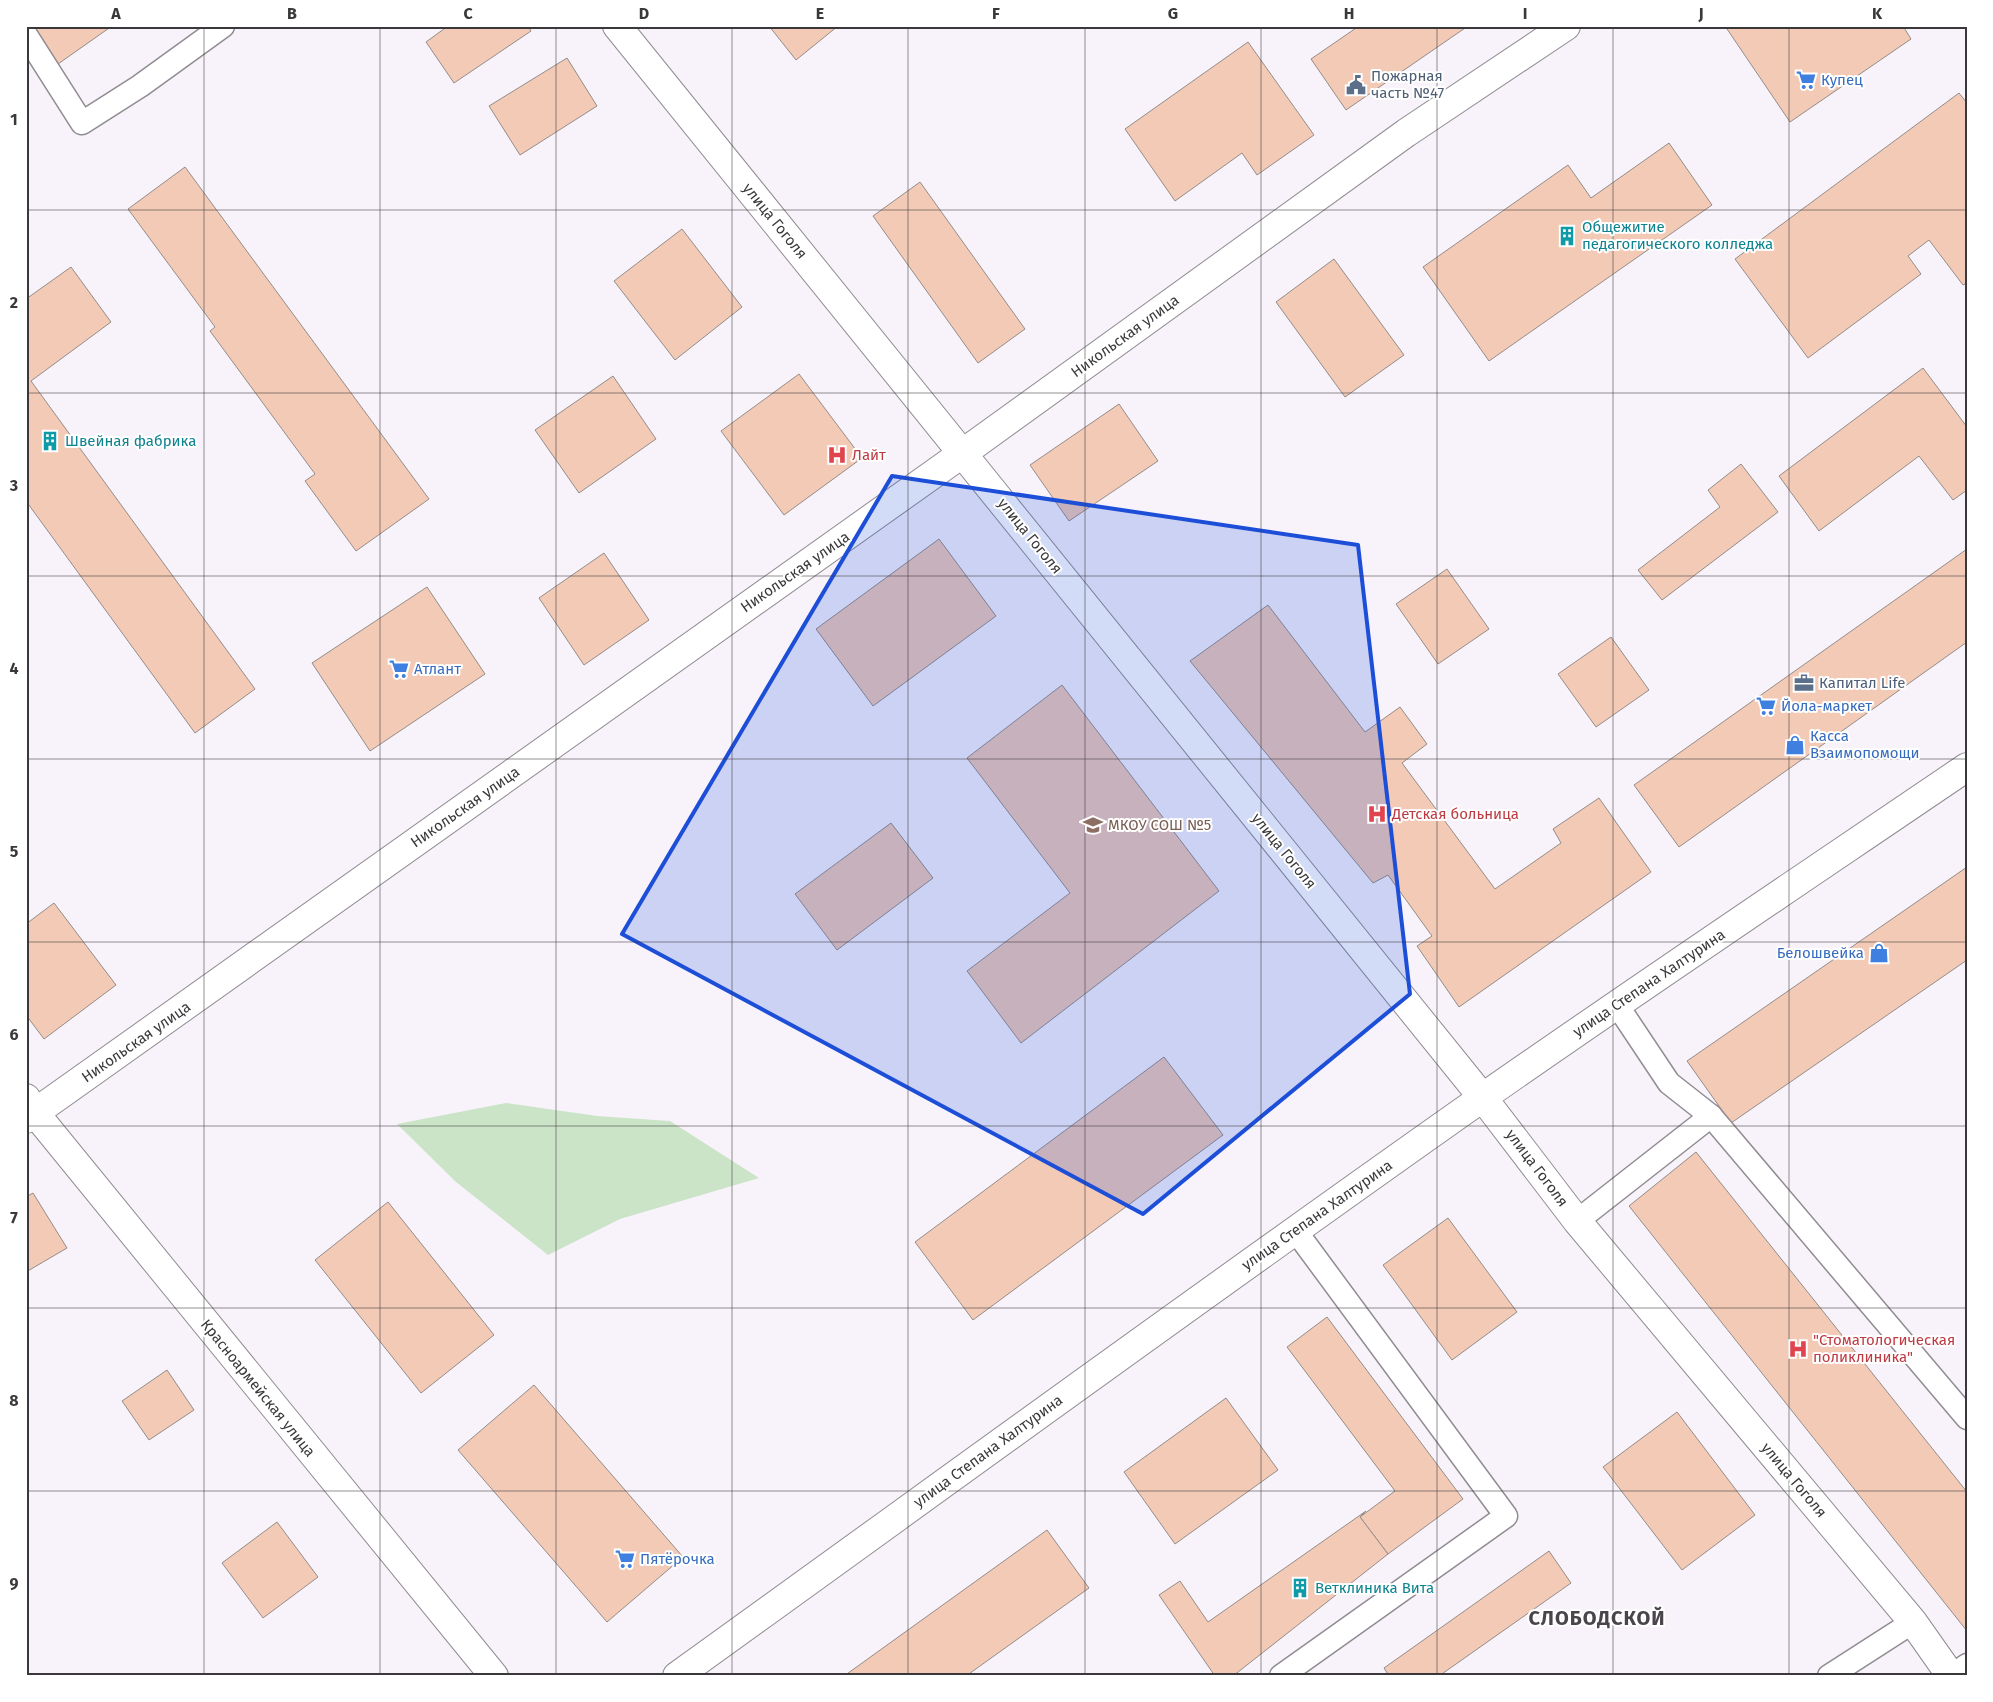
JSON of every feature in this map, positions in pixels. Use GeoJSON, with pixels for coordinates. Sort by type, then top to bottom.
{"type":"FeatureCollection","features":[{"type":"Feature","properties":{"kind":"street","name":"улица Гоголя"},"geometry":{"type":"LineString","coordinates":[[617,26],[1483,1098],[1577,1221],[1912,1622],[1951,1676]]}},
{"type":"Feature","properties":{"kind":"street","name":"Никольская улица"},"geometry":{"type":"LineString","coordinates":[[29,1110],[962,453],[1406,133],[1566,26]]}},
{"type":"Feature","properties":{"kind":"street","name":"улица Степана Халтурина"},"geometry":{"type":"LineString","coordinates":[[677,1676],[1295,1230],[1617,1004],[1967,767]]}},
{"type":"Feature","properties":{"kind":"street","name":"Красноармейская улица"},"geometry":{"type":"LineString","coordinates":[[29,1110],[494,1676]]}},
{"type":"Feature","properties":{"kind":"lane"},"geometry":{"type":"LineString","coordinates":[[26,35],[82,123],[140,86],[223,26]]}},
{"type":"Feature","properties":{"kind":"lane"},"geometry":{"type":"LineString","coordinates":[[1617,1004],[1669,1083],[1711,1116],[1967,1418]]}},
{"type":"Feature","properties":{"kind":"lane"},"geometry":{"type":"LineString","coordinates":[[1577,1221],[1711,1116]]}},
{"type":"Feature","properties":{"kind":"lane"},"geometry":{"type":"LineString","coordinates":[[1281,1676],[1506,1516],[1295,1230]]}},
{"type":"Feature","properties":{"kind":"lane"},"geometry":{"type":"LineString","coordinates":[[1829,1676],[1912,1622]]}},
{"type":"Feature","properties":{"kind":"lane"},"geometry":{"type":"LineString","coordinates":[[1951,1676],[1967,1664]]}},
{"type":"Feature","properties":{"kind":"highlighted area"},"geometry":{"type":"Polygon","coordinates":[[[892,476],[1358,545],[1410,994],[1143,1214],[622,934],[892,476]]]}},
{"type":"Feature","properties":{"kind":"green space"},"geometry":{"type":"Polygon","coordinates":[[[506,1103],[597,1116],[670,1121],[759,1178],[620,1219],[548,1255],[456,1182],[397,1124],[506,1103]]]}},
{"type":"Feature","properties":{"kind":"building"},"geometry":{"type":"Polygon","coordinates":[[[31,26],[112,26],[58,64],[31,26]]]}},
{"type":"Feature","properties":{"kind":"building"},"geometry":{"type":"Polygon","coordinates":[[[448,26],[528,26],[531,31],[454,83],[426,42],[448,26]]]}},
{"type":"Feature","properties":{"kind":"building"},"geometry":{"type":"Polygon","coordinates":[[[769,26],[838,26],[796,60],[769,26]]]}},
{"type":"Feature","properties":{"kind":"building","name":"Пожарная часть №47"},"geometry":{"type":"Polygon","coordinates":[[[1359,26],[1468,26],[1346,110],[1311,59],[1359,26]]]}},
{"type":"Feature","properties":{"kind":"building","name":"Купец"},"geometry":{"type":"Polygon","coordinates":[[[1725,26],[1903,26],[1911,39],[1790,122],[1725,26]]]}},
{"type":"Feature","properties":{"kind":"building"},"geometry":{"type":"Polygon","coordinates":[[[1248,42],[1314,135],[1257,175],[1242,153],[1175,201],[1125,129],[1248,42]]]}},
{"type":"Feature","properties":{"kind":"building"},"geometry":{"type":"Polygon","coordinates":[[[567,58],[597,106],[520,155],[489,106],[567,58]]]}},
{"type":"Feature","properties":{"kind":"building"},"geometry":{"type":"Polygon","coordinates":[[[1959,93],[1967,103],[1967,283],[1963,285],[1929,240],[1908,256],[1921,274],[1808,358],[1735,259],[1959,93]]]}},
{"type":"Feature","properties":{"kind":"building","name":"Общежитие педагогического колледжа"},"geometry":{"type":"Polygon","coordinates":[[[1669,143],[1712,205],[1489,361],[1423,267],[1568,165],[1591,198],[1669,143]]]}},
{"type":"Feature","properties":{"kind":"building"},"geometry":{"type":"Polygon","coordinates":[[[185,167],[429,499],[356,551],[305,481],[315,474],[210,331],[215,327],[128,209],[185,167]]]}},
{"type":"Feature","properties":{"kind":"building"},"geometry":{"type":"Polygon","coordinates":[[[920,182],[1025,329],[978,363],[873,216],[920,182]]]}},
{"type":"Feature","properties":{"kind":"building"},"geometry":{"type":"Polygon","coordinates":[[[682,229],[742,307],[675,360],[614,281],[682,229]]]}},
{"type":"Feature","properties":{"kind":"building"},"geometry":{"type":"Polygon","coordinates":[[[1334,259],[1404,355],[1345,397],[1276,302],[1334,259]]]}},
{"type":"Feature","properties":{"kind":"building","name":"Швейная фабрика"},"geometry":{"type":"Polygon","coordinates":[[[71,267],[111,322],[31,381],[255,689],[195,733],[26,501],[26,299],[71,267]]]}},
{"type":"Feature","properties":{"kind":"building"},"geometry":{"type":"Polygon","coordinates":[[[1923,368],[1967,427],[1967,490],[1953,500],[1919,456],[1819,531],[1779,476],[1923,368]]]}},
{"type":"Feature","properties":{"kind":"building"},"geometry":{"type":"Polygon","coordinates":[[[799,374],[862,458],[784,515],[721,431],[799,374]]]}},
{"type":"Feature","properties":{"kind":"building"},"geometry":{"type":"Polygon","coordinates":[[[613,376],[656,439],[579,493],[535,430],[613,376]]]}},
{"type":"Feature","properties":{"kind":"building"},"geometry":{"type":"Polygon","coordinates":[[[1119,404],[1158,461],[1069,521],[1030,465],[1119,404]]]}},
{"type":"Feature","properties":{"kind":"building"},"geometry":{"type":"Polygon","coordinates":[[[1741,464],[1778,512],[1662,600],[1638,570],[1720,507],[1708,490],[1741,464]]]}},
{"type":"Feature","properties":{"kind":"building"},"geometry":{"type":"Polygon","coordinates":[[[939,539],[996,616],[873,706],[816,629],[939,539]]]}},
{"type":"Feature","properties":{"kind":"building"},"geometry":{"type":"Polygon","coordinates":[[[1967,549],[1967,642],[1679,847],[1634,785],[1967,549]]]}},
{"type":"Feature","properties":{"kind":"building"},"geometry":{"type":"Polygon","coordinates":[[[604,553],[649,620],[584,665],[539,598],[604,553]]]}},
{"type":"Feature","properties":{"kind":"building"},"geometry":{"type":"Polygon","coordinates":[[[1447,569],[1489,629],[1438,664],[1396,604],[1447,569]]]}},
{"type":"Feature","properties":{"kind":"building","name":"Атлант"},"geometry":{"type":"Polygon","coordinates":[[[427,587],[485,674],[370,751],[312,663],[427,587]]]}},
{"type":"Feature","properties":{"kind":"building","name":"Детская больница"},"geometry":{"type":"Polygon","coordinates":[[[1268,605],[1365,732],[1400,707],[1427,744],[1402,763],[1495,889],[1561,843],[1553,829],[1599,798],[1651,872],[1459,1007],[1417,946],[1432,936],[1388,875],[1373,883],[1190,661],[1268,605]]]}},
{"type":"Feature","properties":{"kind":"building"},"geometry":{"type":"Polygon","coordinates":[[[1611,637],[1649,690],[1596,727],[1558,674],[1611,637]]]}},
{"type":"Feature","properties":{"kind":"building","name":"МКОУ СОШ №5"},"geometry":{"type":"Polygon","coordinates":[[[1062,685],[1219,891],[1021,1043],[967,971],[1070,893],[967,758],[1062,685]]]}},
{"type":"Feature","properties":{"kind":"building"},"geometry":{"type":"Polygon","coordinates":[[[891,823],[933,878],[837,950],[795,894],[891,823]]]}},
{"type":"Feature","properties":{"kind":"building"},"geometry":{"type":"Polygon","coordinates":[[[1967,867],[1967,960],[1731,1123],[1687,1061],[1967,867]]]}},
{"type":"Feature","properties":{"kind":"building"},"geometry":{"type":"Polygon","coordinates":[[[54,903],[116,985],[44,1039],[26,1015],[26,924],[54,903]]]}},
{"type":"Feature","properties":{"kind":"building"},"geometry":{"type":"Polygon","coordinates":[[[1164,1057],[1223,1135],[973,1320],[915,1242],[1164,1057]]]}},
{"type":"Feature","properties":{"kind":"building","name":"\"Стоматологическая поликлиника\""},"geometry":{"type":"Polygon","coordinates":[[[1696,1152],[1967,1492],[1967,1631],[1629,1206],[1696,1152]]]}},
{"type":"Feature","properties":{"kind":"building"},"geometry":{"type":"Polygon","coordinates":[[[33,1193],[67,1248],[26,1272],[26,1197],[33,1193]]]}},
{"type":"Feature","properties":{"kind":"building"},"geometry":{"type":"Polygon","coordinates":[[[388,1202],[494,1335],[421,1393],[315,1260],[388,1202]]]}},
{"type":"Feature","properties":{"kind":"building"},"geometry":{"type":"Polygon","coordinates":[[[1448,1218],[1517,1312],[1452,1360],[1383,1265],[1448,1218]]]}},
{"type":"Feature","properties":{"kind":"building"},"geometry":{"type":"Polygon","coordinates":[[[1327,1317],[1463,1499],[1388,1554],[1360,1517],[1395,1491],[1287,1347],[1327,1317]]]}},
{"type":"Feature","properties":{"kind":"building"},"geometry":{"type":"Polygon","coordinates":[[[167,1370],[194,1410],[149,1440],[122,1401],[167,1370]]]}},
{"type":"Feature","properties":{"kind":"building"},"geometry":{"type":"Polygon","coordinates":[[[534,1385],[683,1557],[607,1622],[458,1450],[534,1385]]]}},
{"type":"Feature","properties":{"kind":"building"},"geometry":{"type":"Polygon","coordinates":[[[1226,1398],[1278,1470],[1175,1544],[1124,1472],[1226,1398]]]}},
{"type":"Feature","properties":{"kind":"building"},"geometry":{"type":"Polygon","coordinates":[[[1677,1412],[1755,1515],[1682,1570],[1603,1467],[1677,1412]]]}},
{"type":"Feature","properties":{"kind":"building","name":"Ветклиника Вита"},"geometry":{"type":"Polygon","coordinates":[[[1366,1511],[1360,1517],[1388,1554],[1233,1676],[1215,1676],[1159,1595],[1180,1581],[1208,1622],[1366,1511]]]}},
{"type":"Feature","properties":{"kind":"building"},"geometry":{"type":"Polygon","coordinates":[[[277,1522],[318,1577],[263,1618],[222,1563],[277,1522]]]}},
{"type":"Feature","properties":{"kind":"building"},"geometry":{"type":"Polygon","coordinates":[[[1047,1530],[1089,1588],[966,1676],[844,1676],[1047,1530]]]}},
{"type":"Feature","properties":{"kind":"building"},"geometry":{"type":"Polygon","coordinates":[[[1549,1551],[1571,1583],[1439,1676],[1389,1676],[1384,1668],[1549,1551]]]}},
{"type":"Feature","properties":{"kind":"place","name":"Купец"},"geometry":{"type":"Point","coordinates":[1806,80]}},
{"type":"Feature","properties":{"kind":"place","name":"Пожарная часть №47"},"geometry":{"type":"Point","coordinates":[1356,85]}},
{"type":"Feature","properties":{"kind":"place","name":"Общежитие педагогического колледжа"},"geometry":{"type":"Point","coordinates":[1567,236]}},
{"type":"Feature","properties":{"kind":"place","name":"Швейная фабрика"},"geometry":{"type":"Point","coordinates":[50,441]}},
{"type":"Feature","properties":{"kind":"place","name":"Лайт"},"geometry":{"type":"Point","coordinates":[837,455]}},
{"type":"Feature","properties":{"kind":"place","name":"Атлант"},"geometry":{"type":"Point","coordinates":[399,669]}},
{"type":"Feature","properties":{"kind":"place","name":"Капитал Life"},"geometry":{"type":"Point","coordinates":[1804,683]}},
{"type":"Feature","properties":{"kind":"place","name":"Йола-маркет"},"geometry":{"type":"Point","coordinates":[1766,706]}},
{"type":"Feature","properties":{"kind":"place","name":"Касса Взаимопомощи"},"geometry":{"type":"Point","coordinates":[1795,745]}},
{"type":"Feature","properties":{"kind":"place","name":"Детская больница"},"geometry":{"type":"Point","coordinates":[1377,814]}},
{"type":"Feature","properties":{"kind":"place","name":"МКОУ СОШ №5"},"geometry":{"type":"Point","coordinates":[1093,825]}},
{"type":"Feature","properties":{"kind":"place","name":"Белошвейка"},"geometry":{"type":"Point","coordinates":[1879,953]}},
{"type":"Feature","properties":{"kind":"place","name":"\"Стоматологическая поликлиника\""},"geometry":{"type":"Point","coordinates":[1798,1349]}},
{"type":"Feature","properties":{"kind":"place","name":"Пятёрочка"},"geometry":{"type":"Point","coordinates":[625,1559]}},
{"type":"Feature","properties":{"kind":"place","name":"Ветклиника Вита"},"geometry":{"type":"Point","coordinates":[1300,1588]}},
{"type":"Feature","properties":{"kind":"district","name":"СЛОБОДСКОЙ"},"geometry":{"type":"Point","coordinates":[1597,1618]}}]}
